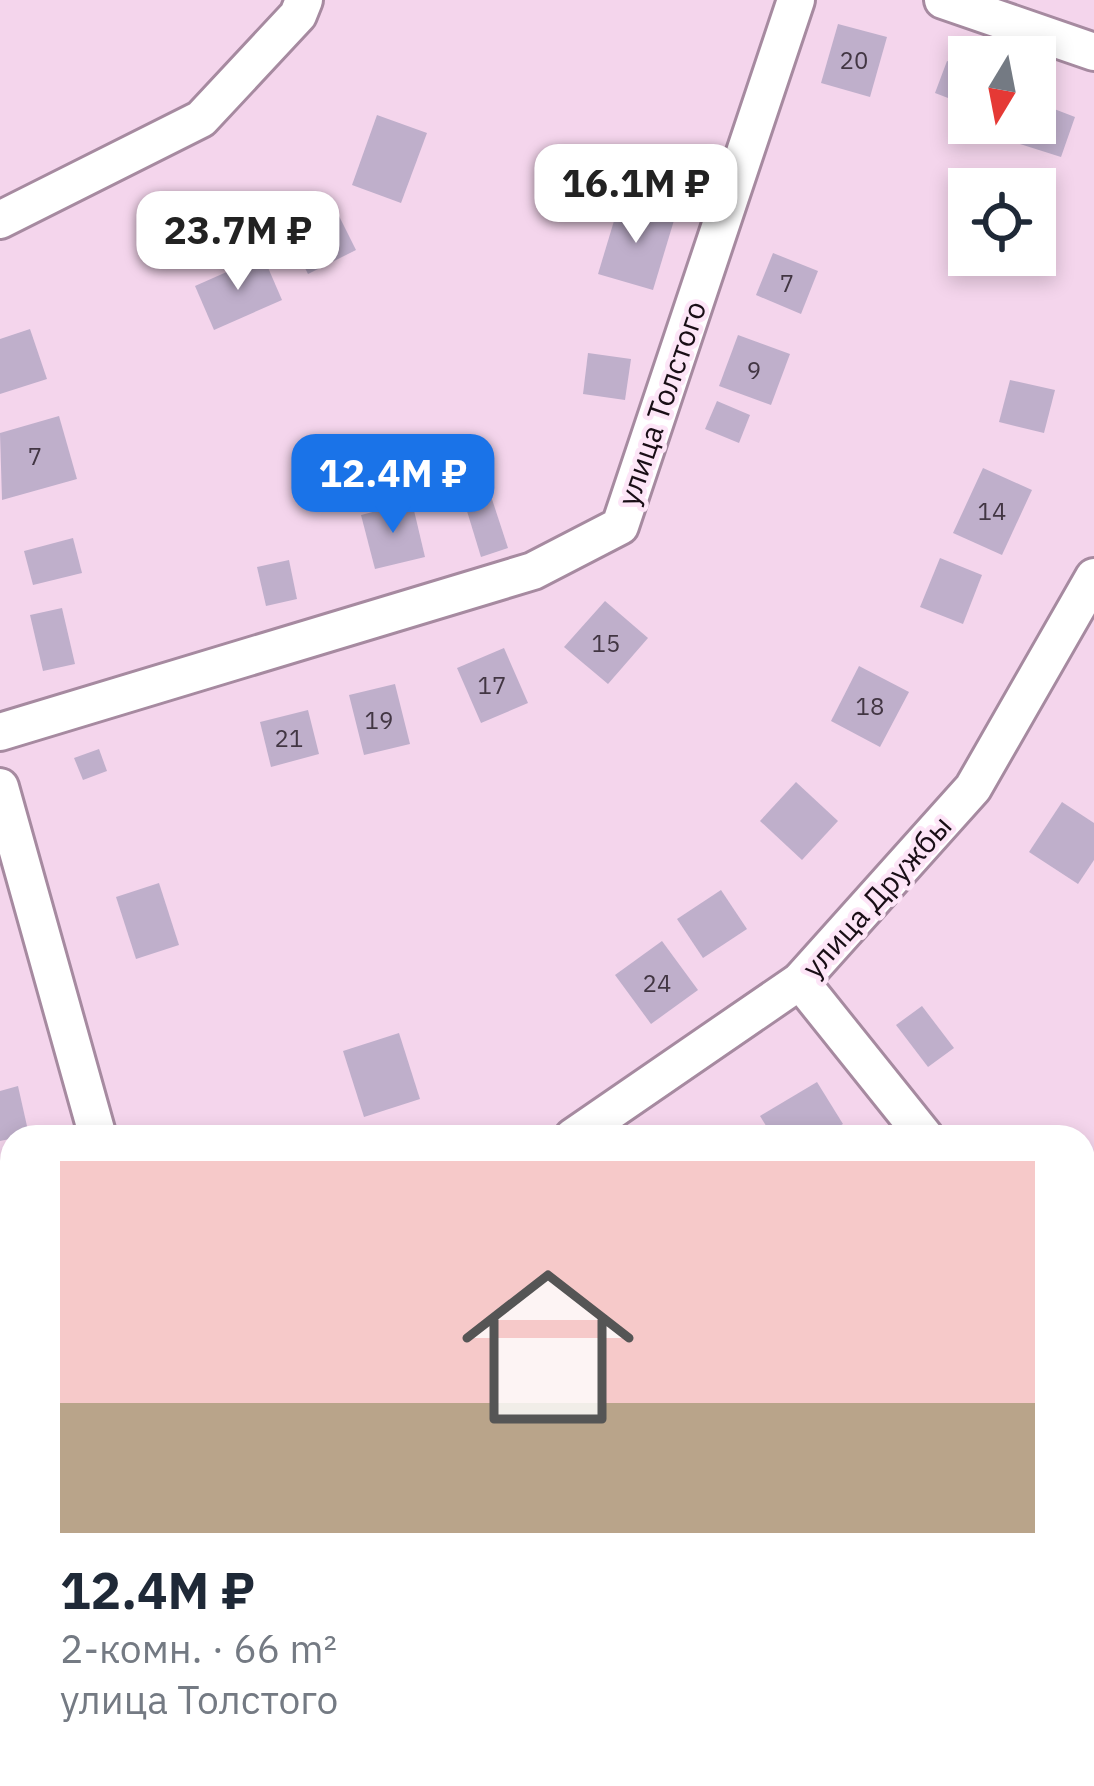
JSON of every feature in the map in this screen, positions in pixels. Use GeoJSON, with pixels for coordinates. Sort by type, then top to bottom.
{"type":"FeatureCollection","features":[{"type":"Feature","properties":{"kind":"street"},"geometry":{"type":"LineString","coordinates":[[0,220],[201,119],[298,15],[304,0]]}},
{"type":"Feature","properties":{"kind":"street","name":"улица Толстого"},"geometry":{"type":"LineString","coordinates":[[0,732],[533,571],[620,526],[796,0]]}},
{"type":"Feature","properties":{"kind":"street"},"geometry":{"type":"LineString","coordinates":[[944,0],[1094,52]]}},
{"type":"Feature","properties":{"kind":"street","name":"улица Дружбы"},"geometry":{"type":"LineString","coordinates":[[590,1125],[800,981],[973,788],[1094,577]]}},
{"type":"Feature","properties":{"kind":"street"},"geometry":{"type":"LineString","coordinates":[[0,787],[95,1125]]}},
{"type":"Feature","properties":{"kind":"street"},"geometry":{"type":"LineString","coordinates":[[800,981],[916,1125]]}},
{"type":"Feature","properties":{"kind":"building"},"geometry":{"type":"Polygon","coordinates":[[[838,24],[887,37],[870,97],[821,83],[838,24]]]}},
{"type":"Feature","properties":{"kind":"building"},"geometry":{"type":"Polygon","coordinates":[[[947,61],[948,61],[948,98],[935,93],[947,61]]]}},
{"type":"Feature","properties":{"kind":"building"},"geometry":{"type":"Polygon","coordinates":[[[1056,110],[1075,117],[1061,157],[1020,144],[1056,144],[1056,110]]]}},
{"type":"Feature","properties":{"kind":"building"},"geometry":{"type":"Polygon","coordinates":[[[377,115],[427,133],[401,203],[352,185],[377,115]]]}},
{"type":"Feature","properties":{"kind":"building"},"geometry":{"type":"Polygon","coordinates":[[[331,200],[356,250],[308,274],[283,224],[331,200]]]}},
{"type":"Feature","properties":{"kind":"building"},"geometry":{"type":"Polygon","coordinates":[[[620,201],[675,217],[653,290],[598,274],[620,201]]]}},
{"type":"Feature","properties":{"kind":"building"},"geometry":{"type":"Polygon","coordinates":[[[773,253],[818,271],[801,314],[756,295],[773,253]]]}},
{"type":"Feature","properties":{"kind":"building"},"geometry":{"type":"Polygon","coordinates":[[[263,256],[282,300],[214,330],[195,286],[263,256]]]}},
{"type":"Feature","properties":{"kind":"building"},"geometry":{"type":"Polygon","coordinates":[[[30,329],[47,379],[0,394],[0,339],[30,329]]]}},
{"type":"Feature","properties":{"kind":"building"},"geometry":{"type":"Polygon","coordinates":[[[738,335],[790,354],[771,405],[719,386],[738,335]]]}},
{"type":"Feature","properties":{"kind":"building"},"geometry":{"type":"Polygon","coordinates":[[[588,353],[631,359],[625,400],[583,394],[588,353]]]}},
{"type":"Feature","properties":{"kind":"building"},"geometry":{"type":"Polygon","coordinates":[[[1010,380],[1055,390],[1044,433],[999,422],[1010,380]]]}},
{"type":"Feature","properties":{"kind":"building"},"geometry":{"type":"Polygon","coordinates":[[[717,401],[750,415],[739,443],[705,429],[717,401]]]}},
{"type":"Feature","properties":{"kind":"building"},"geometry":{"type":"Polygon","coordinates":[[[59,416],[77,479],[2,500],[0,433],[59,416]]]}},
{"type":"Feature","properties":{"kind":"building"},"geometry":{"type":"Polygon","coordinates":[[[983,468],[1032,490],[1002,555],[953,533],[983,468]]]}},
{"type":"Feature","properties":{"kind":"building"},"geometry":{"type":"Polygon","coordinates":[[[489,490],[508,548],[481,557],[463,498],[489,490]]]}},
{"type":"Feature","properties":{"kind":"building"},"geometry":{"type":"Polygon","coordinates":[[[412,502],[425,557],[375,569],[361,515],[412,502]]]}},
{"type":"Feature","properties":{"kind":"building"},"geometry":{"type":"Polygon","coordinates":[[[73,538],[82,573],[33,585],[24,551],[73,538]]]}},
{"type":"Feature","properties":{"kind":"building"},"geometry":{"type":"Polygon","coordinates":[[[940,558],[982,575],[963,624],[920,607],[940,558]]]}},
{"type":"Feature","properties":{"kind":"building"},"geometry":{"type":"Polygon","coordinates":[[[289,560],[297,599],[266,606],[257,567],[289,560]]]}},
{"type":"Feature","properties":{"kind":"building"},"geometry":{"type":"Polygon","coordinates":[[[605,601],[648,638],[608,684],[564,647],[605,601]]]}},
{"type":"Feature","properties":{"kind":"building"},"geometry":{"type":"Polygon","coordinates":[[[62,608],[75,664],[43,671],[30,615],[62,608]]]}},
{"type":"Feature","properties":{"kind":"building"},"geometry":{"type":"Polygon","coordinates":[[[504,648],[528,703],[481,723],[457,668],[504,648]]]}},
{"type":"Feature","properties":{"kind":"building"},"geometry":{"type":"Polygon","coordinates":[[[859,666],[909,692],[880,747],[831,721],[859,666]]]}},
{"type":"Feature","properties":{"kind":"building"},"geometry":{"type":"Polygon","coordinates":[[[395,684],[410,744],[364,755],[349,695],[395,684]]]}},
{"type":"Feature","properties":{"kind":"building"},"geometry":{"type":"Polygon","coordinates":[[[308,710],[319,754],[271,767],[260,722],[308,710]]]}},
{"type":"Feature","properties":{"kind":"building"},"geometry":{"type":"Polygon","coordinates":[[[99,749],[107,771],[83,780],[74,758],[99,749]]]}},
{"type":"Feature","properties":{"kind":"building"},"geometry":{"type":"Polygon","coordinates":[[[796,782],[838,821],[802,860],[760,821],[796,782]]]}},
{"type":"Feature","properties":{"kind":"building"},"geometry":{"type":"Polygon","coordinates":[[[1062,802],[1094,823],[1094,860],[1078,884],[1029,852],[1062,802]]]}},
{"type":"Feature","properties":{"kind":"building"},"geometry":{"type":"Polygon","coordinates":[[[159,883],[179,945],[136,959],[116,897],[159,883]]]}},
{"type":"Feature","properties":{"kind":"building"},"geometry":{"type":"Polygon","coordinates":[[[721,890],[747,929],[703,958],[677,919],[721,890]]]}},
{"type":"Feature","properties":{"kind":"building"},"geometry":{"type":"Polygon","coordinates":[[[662,941],[698,990],[651,1024],[615,975],[662,941]]]}},
{"type":"Feature","properties":{"kind":"building"},"geometry":{"type":"Polygon","coordinates":[[[922,1006],[954,1048],[928,1067],[896,1025],[922,1006]]]}},
{"type":"Feature","properties":{"kind":"building"},"geometry":{"type":"Polygon","coordinates":[[[399,1033],[420,1099],[364,1117],[343,1051],[399,1033]]]}},
{"type":"Feature","properties":{"kind":"building"},"geometry":{"type":"Polygon","coordinates":[[[817,1082],[843,1124],[766,1125],[760,1116],[817,1082]]]}},
{"type":"Feature","properties":{"kind":"building"},"geometry":{"type":"Polygon","coordinates":[[[18,1086],[27,1125],[0,1125],[0,1091],[18,1086]]]}}]}
